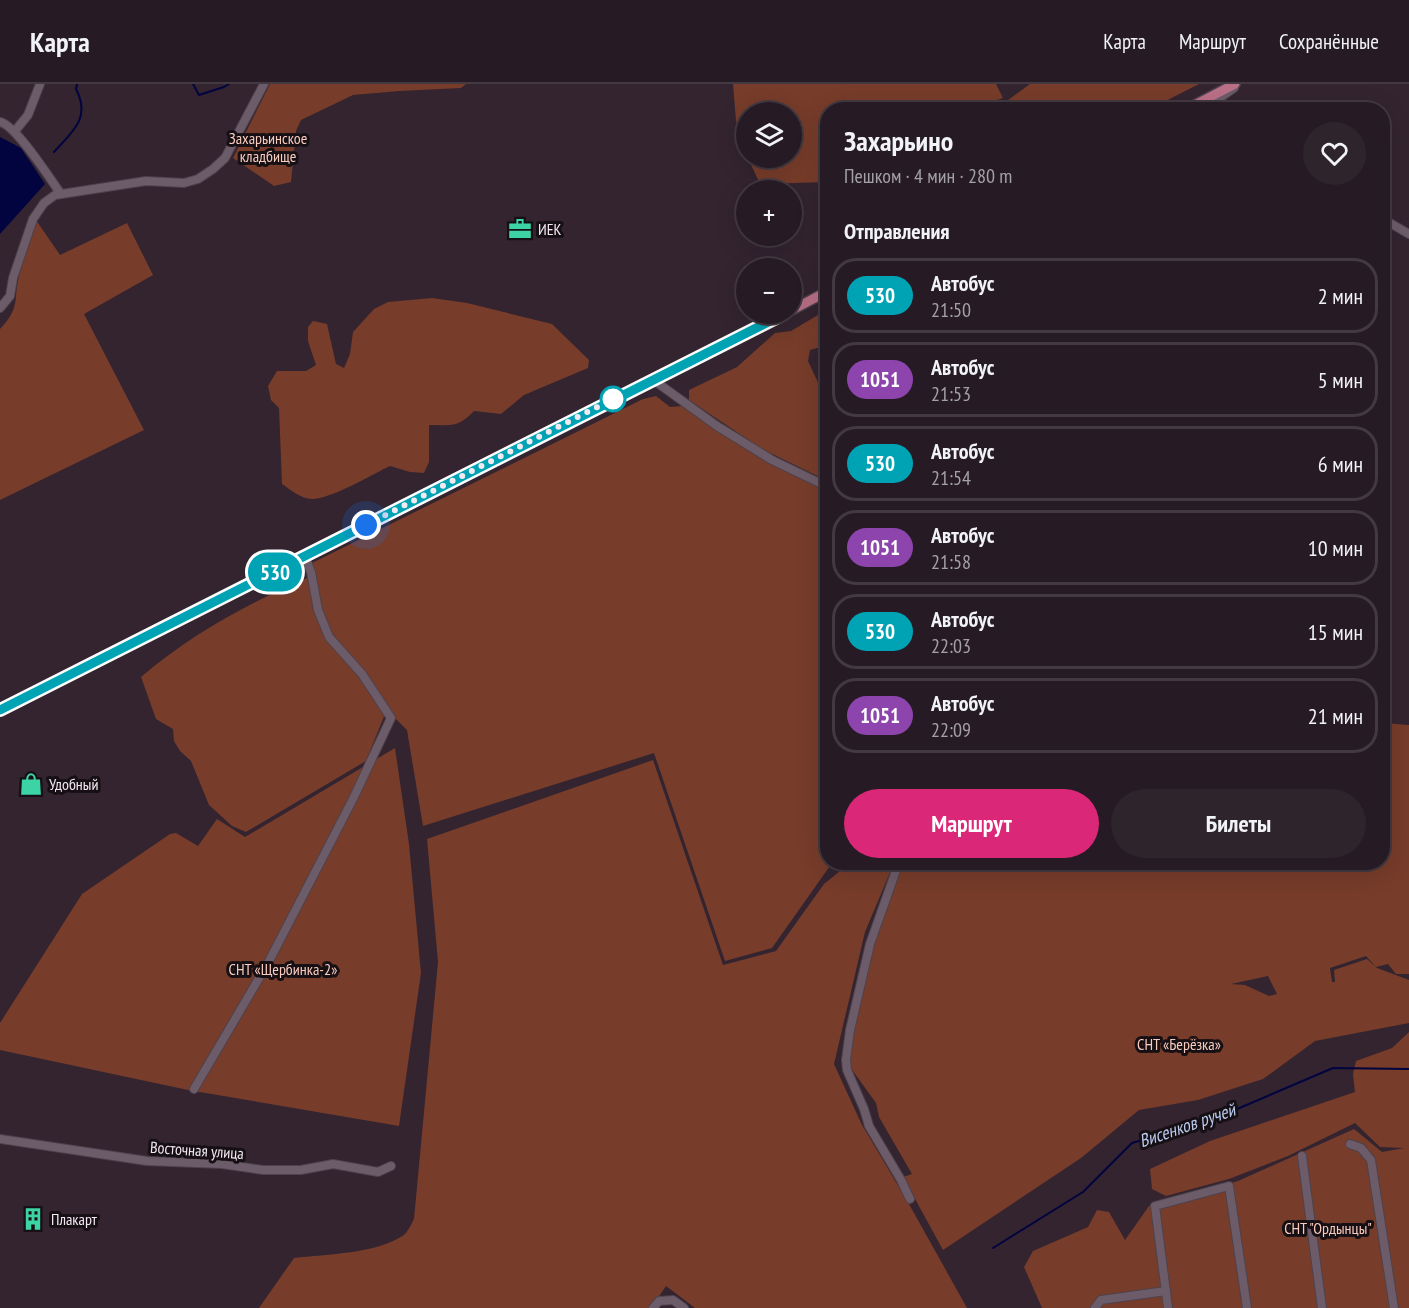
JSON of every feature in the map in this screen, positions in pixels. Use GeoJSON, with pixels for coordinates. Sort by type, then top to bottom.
{"type":"FeatureCollection","features":[{"type":"Feature","properties":{"kind":"main road"},"geometry":{"type":"LineString","coordinates":[[1201,102],[1237,84]]}},
{"type":"Feature","properties":{"kind":"main road"},"geometry":{"type":"LineString","coordinates":[[802,305],[820,295]]}},
{"type":"Feature","properties":{"kind":"main road"},"geometry":{"type":"LineString","coordinates":[[0,710],[764,324]]}},
{"type":"Feature","properties":{"kind":"street"},"geometry":{"type":"LineString","coordinates":[[15,131],[28,115],[40,84]]}},
{"type":"Feature","properties":{"kind":"street"},"geometry":{"type":"LineString","coordinates":[[0,308],[10,296],[13,278],[33,219],[44,203],[55,195],[61,194],[146,181],[184,183],[198,179],[225,158],[264,84]]}},
{"type":"Feature","properties":{"kind":"street"},"geometry":{"type":"LineString","coordinates":[[1217,102],[1237,84]]}},
{"type":"Feature","properties":{"kind":"street"},"geometry":{"type":"LineString","coordinates":[[0,122],[4,122],[15,131],[61,194]]}},
{"type":"Feature","properties":{"kind":"street"},"geometry":{"type":"LineString","coordinates":[[1390,223],[1409,234]]}},
{"type":"Feature","properties":{"kind":"street"},"geometry":{"type":"LineString","coordinates":[[652,380],[717,426],[772,460],[820,483]]}},
{"type":"Feature","properties":{"kind":"street"},"geometry":{"type":"LineString","coordinates":[[194,1089],[279,942],[353,799],[391,718],[362,674],[329,637],[318,610],[311,572],[305,557]]}},
{"type":"Feature","properties":{"kind":"street"},"geometry":{"type":"LineString","coordinates":[[896,870],[870,944],[849,1030],[846,1060],[847,1070],[864,1108],[869,1126],[909,1199]]}},
{"type":"Feature","properties":{"kind":"street","name":"Восточная улица"},"geometry":{"type":"LineString","coordinates":[[0,1139],[147,1161],[222,1164],[263,1170],[301,1170],[333,1164],[378,1172],[391,1166]]}},
{"type":"Feature","properties":{"kind":"street"},"geometry":{"type":"LineString","coordinates":[[1350,1144],[1361,1148],[1371,1160],[1394,1308]]}},
{"type":"Feature","properties":{"kind":"street"},"geometry":{"type":"LineString","coordinates":[[1302,1156],[1322,1308]]}},
{"type":"Feature","properties":{"kind":"street"},"geometry":{"type":"LineString","coordinates":[[1168,1308],[1155,1206],[1229,1186],[1247,1308]]}},
{"type":"Feature","properties":{"kind":"street"},"geometry":{"type":"LineString","coordinates":[[1095,1308],[1101,1300],[1166,1291]]}},
{"type":"Feature","properties":{"kind":"street"},"geometry":{"type":"LineString","coordinates":[[653,1308],[659,1301],[673,1300],[684,1308]]}},
{"type":"Feature","properties":{"kind":"green space","name":"Захарьинское кладбище"},"geometry":{"type":"Polygon","coordinates":[[[270,84],[466,84],[461,88],[353,95],[301,120],[296,131],[291,182],[274,186],[233,158],[270,84]]]}},
{"type":"Feature","properties":{"kind":"green space"},"geometry":{"type":"Polygon","coordinates":[[[733,84],[996,84],[1003,98],[991,102],[820,102],[820,182],[758,180],[753,168],[802,168],[802,102],[736,102],[736,121],[733,84]]]}},
{"type":"Feature","properties":{"kind":"green space"},"geometry":{"type":"Polygon","coordinates":[[[1030,84],[1199,84],[1164,102],[1006,102],[1030,84]]]}},
{"type":"Feature","properties":{"kind":"green space"},"geometry":{"type":"Polygon","coordinates":[[[36,220],[60,255],[127,223],[153,275],[84,314],[144,430],[0,500],[0,329],[14,309],[17,284],[36,220]]]}},
{"type":"Feature","properties":{"kind":"green space"},"geometry":{"type":"Polygon","coordinates":[[[432,298],[467,303],[552,324],[589,360],[588,368],[524,395],[501,414],[474,411],[459,423],[429,425],[429,462],[424,473],[410,472],[390,466],[340,491],[312,499],[300,496],[282,484],[279,408],[271,400],[268,386],[277,371],[306,371],[316,365],[308,341],[308,327],[313,321],[327,324],[336,364],[344,368],[350,354],[353,332],[374,309],[388,302],[432,298]]]}},
{"type":"Feature","properties":{"kind":"green space"},"geometry":{"type":"Polygon","coordinates":[[[820,314],[820,347],[810,350],[808,361],[820,387],[820,477],[762,449],[689,400],[689,390],[737,367],[775,333],[791,331],[820,314]]]}},
{"type":"Feature","properties":{"kind":"green space"},"geometry":{"type":"Polygon","coordinates":[[[656,396],[670,407],[682,406],[765,461],[820,487],[820,870],[827,870],[772,948],[725,961],[654,753],[423,826],[407,730],[395,718],[365,671],[330,631],[320,606],[312,563],[643,399],[656,396]]]}},
{"type":"Feature","properties":{"kind":"green space"},"geometry":{"type":"Polygon","coordinates":[[[309,577],[315,610],[344,657],[385,714],[366,761],[246,832],[232,826],[209,805],[191,761],[180,751],[174,741],[173,729],[156,719],[141,677],[200,633],[264,598],[309,577]]]}},
{"type":"Feature","properties":{"kind":"green space","name":"СНТ «Берёзка»"},"geometry":{"type":"Polygon","coordinates":[[[1390,724],[1409,725],[1409,974],[1396,974],[1388,964],[1376,967],[1366,956],[1330,968],[1332,982],[1335,982],[1334,970],[1367,959],[1377,968],[1409,980],[1409,1023],[1315,1041],[1263,1079],[1198,1100],[1139,1110],[1081,1158],[943,1250],[903,1177],[912,1174],[879,1117],[876,1103],[850,1067],[849,1045],[870,954],[900,870],[1390,870],[1390,724]],[[1268,976],[1231,984],[1245,985],[1269,996],[1277,994],[1268,976]]]}},
{"type":"Feature","properties":{"kind":"green space","name":"СНТ «Щербинка-2»"},"geometry":{"type":"Polygon","coordinates":[[[395,748],[409,844],[421,973],[399,1126],[188,1090],[0,1050],[0,1023],[82,894],[170,834],[176,833],[198,846],[217,819],[245,837],[395,748]]]}},
{"type":"Feature","properties":{"kind":"green space"},"geometry":{"type":"Polygon","coordinates":[[[653,760],[723,965],[776,951],[824,884],[841,870],[891,870],[865,932],[834,1064],[862,1125],[967,1308],[695,1308],[666,1286],[651,1308],[259,1308],[294,1258],[366,1250],[380,1246],[404,1235],[414,1219],[438,962],[427,839],[653,760]]]}},
{"type":"Feature","properties":{"kind":"green space","name":"СНТ \"Ордынцы\""},"geometry":{"type":"Polygon","coordinates":[[[1409,1032],[1409,1308],[1042,1308],[1024,1267],[1033,1251],[1088,1227],[1097,1210],[1109,1212],[1125,1240],[1149,1206],[1238,1181],[1354,1129],[1382,1152],[1404,1148],[1380,1147],[1355,1123],[1288,1156],[1229,1179],[1166,1196],[1152,1189],[1150,1169],[1210,1141],[1355,1092],[1353,1074],[1356,1061],[1392,1048],[1409,1032]]]}},
{"type":"Feature","properties":{"kind":"shaded area"},"geometry":{"type":"Polygon","coordinates":[[[0,137],[21,148],[45,184],[0,234],[0,137]]]}},
{"type":"Feature","properties":{"kind":"waterway"},"geometry":{"type":"LineString","coordinates":[[54,152],[78,124],[81,116],[82,108],[76,89],[77,84]]}},
{"type":"Feature","properties":{"kind":"waterway"},"geometry":{"type":"LineString","coordinates":[[193,84],[199,95],[229,84]]}},
{"type":"Feature","properties":{"kind":"waterway","name":"Висенков ручей"},"geometry":{"type":"LineString","coordinates":[[993,1248],[1083,1192],[1132,1143],[1209,1121],[1333,1068],[1409,1069]]}},
{"type":"Feature","properties":{"kind":"bus line","name":"530"},"geometry":{"type":"LineString","coordinates":[[0,710],[764,324]]}},
{"type":"Feature","properties":{"kind":"place","name":"ИЕК"},"geometry":{"type":"Point","coordinates":[520,229]}},
{"type":"Feature","properties":{"kind":"place","name":"Удобный"},"geometry":{"type":"Point","coordinates":[31,784]}},
{"type":"Feature","properties":{"kind":"place","name":"Плакарт"},"geometry":{"type":"Point","coordinates":[33,1219]}},
{"type":"Feature","properties":{"kind":"route"},"geometry":{"type":"LineString","coordinates":[[366,525],[613,399]]}}]}
